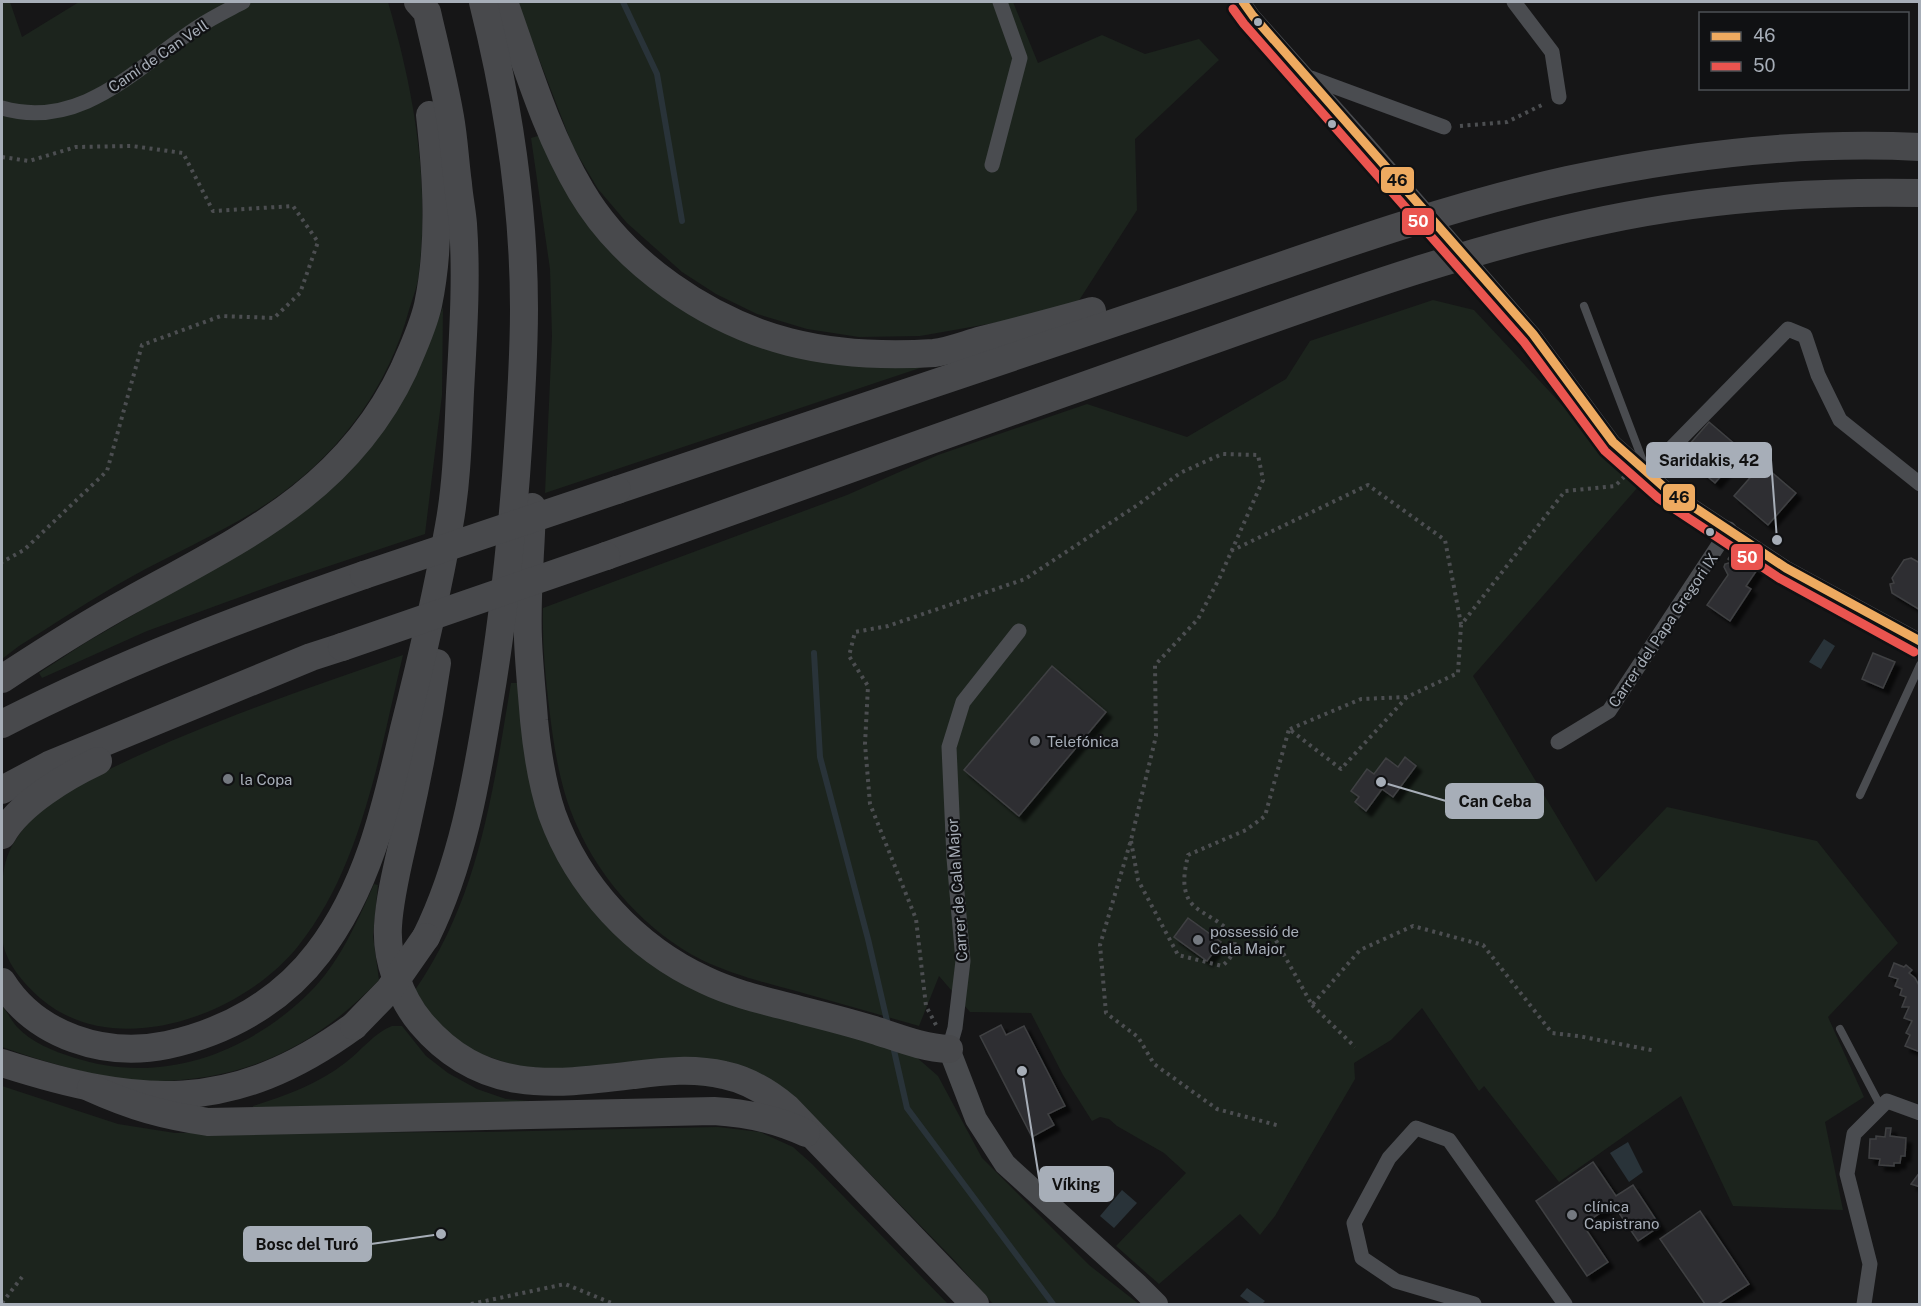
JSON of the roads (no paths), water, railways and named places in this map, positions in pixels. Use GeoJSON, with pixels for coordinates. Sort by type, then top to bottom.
{"type":"FeatureCollection","features":[{"type":"Feature","properties":{"kind":"highway"},"geometry":{"type":"LineString","coordinates":[[2,679],[101,617],[240,538],[296,502],[333,470],[367,432],[386,404],[420,332],[427,307],[435,251],[437,199],[429,98],[408,2]]}},
{"type":"Feature","properties":{"kind":"highway"},"geometry":{"type":"LineString","coordinates":[[2,982],[10,995],[27,1013],[63,1035],[87,1043],[114,1047],[158,1047],[201,1036],[246,1016],[274,998],[310,964],[347,909],[360,882],[379,829],[411,705],[449,524],[456,472],[463,325],[463,222],[451,120],[427,12],[418,2]]}},
{"type":"Feature","properties":{"kind":"highway"},"geometry":{"type":"LineString","coordinates":[[2,1063],[91,1088],[140,1095],[172,1095],[221,1090],[269,1076],[327,1046],[354,1026],[389,990],[426,937],[446,893],[459,850],[480,757],[509,564],[522,388],[524,307],[516,178],[503,87],[483,2]]}},
{"type":"Feature","properties":{"kind":"highway"},"geometry":{"type":"LineString","coordinates":[[504,2],[544,114],[570,170],[593,209],[605,226],[646,266],[668,283],[718,314],[763,334],[789,342],[845,352],[936,353],[1102,309],[1148,311]]}},
{"type":"Feature","properties":{"kind":"highway"},"geometry":{"type":"LineString","coordinates":[[2,724],[77,687],[186,640],[364,575],[1408,224],[1566,181],[1663,162],[1760,150],[1857,146],[1920,147]]}},
{"type":"Feature","properties":{"kind":"highway"},"geometry":{"type":"LineString","coordinates":[[2,790],[49,765],[311,657],[606,556],[1249,327],[1390,280],[1501,246],[1605,219],[1709,202],[1816,193],[1920,193]]}},
{"type":"Feature","properties":{"kind":"highway"},"geometry":{"type":"LineString","coordinates":[[522,388],[535,420],[528,638],[532,702],[545,789],[552,813],[563,839],[590,884],[636,936],[673,963],[706,981],[743,994],[931,1048],[948,1049]]}},
{"type":"Feature","properties":{"kind":"highway"},"geometry":{"type":"LineString","coordinates":[[449,524],[451,563],[430,711],[394,883],[388,928],[392,963],[399,984],[413,1012],[435,1038],[455,1054],[505,1077],[556,1083],[675,1071],[724,1074],[748,1082],[787,1108],[975,1305]]}},
{"type":"Feature","properties":{"kind":"highway"},"geometry":{"type":"LineString","coordinates":[[2,836],[17,814],[38,796],[88,765],[151,736],[286,683],[311,657]]}},
{"type":"Feature","properties":{"kind":"highway"},"geometry":{"type":"LineString","coordinates":[[91,1088],[124,1103],[163,1115],[207,1122],[714,1111],[767,1119],[793,1127],[814,1137]]}},
{"type":"Feature","properties":{"kind":"street","name":"Camí de Can Vell"},"geometry":{"type":"LineString","coordinates":[[2,108],[28,113],[46,112],[65,110],[92,99],[140,71],[198,27],[243,2]]}},
{"type":"Feature","properties":{"kind":"street"},"geometry":{"type":"LineString","coordinates":[[992,165],[1020,58],[1000,2]]}},
{"type":"Feature","properties":{"kind":"street"},"geometry":{"type":"LineString","coordinates":[[1243,2],[1533,334],[1613,442],[1665,488],[1786,568],[1920,641]]}},
{"type":"Feature","properties":{"kind":"street"},"geometry":{"type":"LineString","coordinates":[[1515,2],[1552,52],[1559,97]]}},
{"type":"Feature","properties":{"kind":"street"},"geometry":{"type":"LineString","coordinates":[[1308,77],[1444,126]]}},
{"type":"Feature","properties":{"kind":"street"},"geometry":{"type":"LineString","coordinates":[[1643,467],[1788,329],[1805,336],[1818,375],[1839,420],[1920,484]]}},
{"type":"Feature","properties":{"kind":"street","name":"Carrer del Papa Gregori IX"},"geometry":{"type":"LineString","coordinates":[[1558,742],[1609,711],[1730,529]]}},
{"type":"Feature","properties":{"kind":"street","name":"Carrer de Cala Major"},"geometry":{"type":"LineString","coordinates":[[948,1049],[955,1028],[963,961],[954,858],[949,747],[963,702],[1019,631]]}},
{"type":"Feature","properties":{"kind":"street"},"geometry":{"type":"LineString","coordinates":[[948,1049],[976,1119],[1005,1164],[1157,1305]]}},
{"type":"Feature","properties":{"kind":"street"},"geometry":{"type":"LineString","coordinates":[[1864,1305],[1870,1264],[1847,1174],[1854,1134],[1887,1101],[1920,1113]]}},
{"type":"Feature","properties":{"kind":"street"},"geometry":{"type":"LineString","coordinates":[[1474,1305],[1395,1281],[1362,1258],[1354,1223],[1389,1158],[1416,1128],[1449,1140],[1565,1305]]}},
{"type":"Feature","properties":{"kind":"lane"},"geometry":{"type":"LineString","coordinates":[[1584,306],[1643,467]]}},
{"type":"Feature","properties":{"kind":"lane"},"geometry":{"type":"LineString","coordinates":[[1860,795],[1920,665]]}},
{"type":"Feature","properties":{"kind":"lane"},"geometry":{"type":"LineString","coordinates":[[1840,1029],[1881,1107]]}},
{"type":"Feature","properties":{"kind":"waterway"},"geometry":{"type":"LineString","coordinates":[[623,2],[657,74],[682,221]]}},
{"type":"Feature","properties":{"kind":"waterway"},"geometry":{"type":"LineString","coordinates":[[814,653],[820,757],[888,1025]]}},
{"type":"Feature","properties":{"kind":"waterway"},"geometry":{"type":"LineString","coordinates":[[893,1046],[907,1108],[1053,1304]]}},
{"type":"Feature","properties":{"kind":"place","name":"Saridakis, 42"},"geometry":{"type":"Point","coordinates":[1777,540]}},
{"type":"Feature","properties":{"kind":"place","name":"Telefónica"},"geometry":{"type":"Point","coordinates":[1035,741]}},
{"type":"Feature","properties":{"kind":"place","name":"la Copa"},"geometry":{"type":"Point","coordinates":[228,779]}},
{"type":"Feature","properties":{"kind":"place","name":"Can Ceba"},"geometry":{"type":"Point","coordinates":[1381,782]}},
{"type":"Feature","properties":{"kind":"place","name":"possessió de Cala Major"},"geometry":{"type":"Point","coordinates":[1198,940]}},
{"type":"Feature","properties":{"kind":"place","name":"Víking"},"geometry":{"type":"Point","coordinates":[1022,1071]}},
{"type":"Feature","properties":{"kind":"place","name":"clínica Capistrano"},"geometry":{"type":"Point","coordinates":[1572,1215]}},
{"type":"Feature","properties":{"kind":"place","name":"Bosc del Turó"},"geometry":{"type":"Point","coordinates":[441,1234]}}]}
